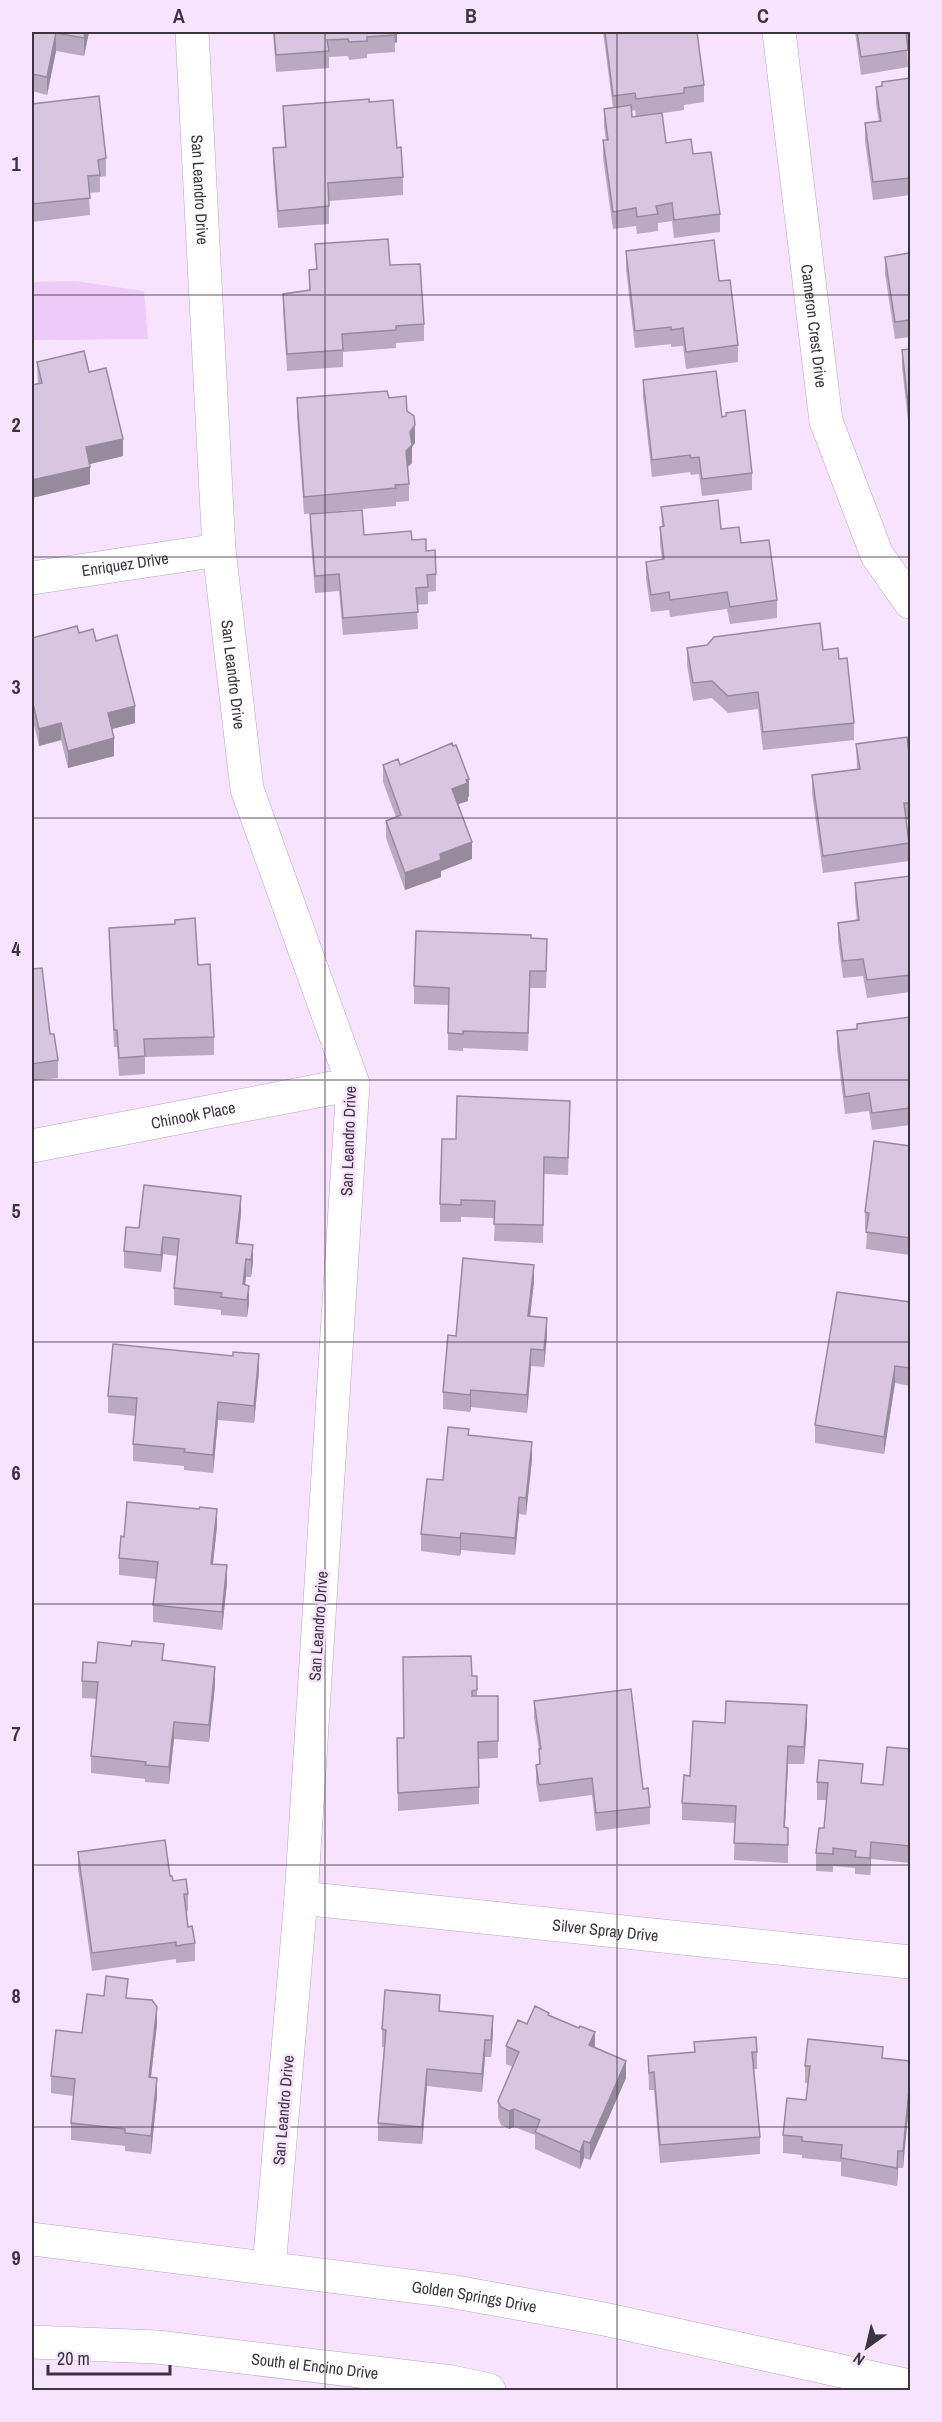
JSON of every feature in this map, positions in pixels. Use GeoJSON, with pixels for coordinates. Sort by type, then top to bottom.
{"type":"FeatureCollection","features":[{"type":"Feature","properties":{"kind":"street","name":"San Leandro Drive"},"geometry":{"type":"LineString","coordinates":[[192,32],[219,550],[247,789],[352,1084],[301,1898],[269,2268]]}},
{"type":"Feature","properties":{"kind":"street","name":"Cameron Crest Drive"},"geometry":{"type":"LineString","coordinates":[[779,32],[826,421],[877,555],[910,602]]}},
{"type":"Feature","properties":{"kind":"street","name":"Enriquez Drive"},"geometry":{"type":"LineString","coordinates":[[32,578],[219,550]]}},
{"type":"Feature","properties":{"kind":"street","name":"Chinook Place"},"geometry":{"type":"LineString","coordinates":[[32,1146],[352,1084]]}},
{"type":"Feature","properties":{"kind":"street","name":"Silver Spray Drive"},"geometry":{"type":"LineString","coordinates":[[301,1898],[910,1962]]}},
{"type":"Feature","properties":{"kind":"street","name":"Golden Springs Drive"},"geometry":{"type":"LineString","coordinates":[[32,2239],[450,2291],[593,2317],[910,2386]]}},
{"type":"Feature","properties":{"kind":"street","name":"South el Encino Drive"},"geometry":{"type":"LineString","coordinates":[[32,2342],[157,2347],[452,2382],[489,2391]]}},
{"type":"Feature","properties":{"kind":"shaded area"},"geometry":{"type":"Polygon","coordinates":[[[75,281],[144,291],[148,339],[32,340],[32,282],[75,281]]]}},
{"type":"Feature","properties":{"kind":"building"},"geometry":{"type":"Polygon","coordinates":[[[32,32],[85,32],[84,38],[56,33],[47,77],[32,74],[32,32]]]}},
{"type":"Feature","properties":{"kind":"building"},"geometry":{"type":"Polygon","coordinates":[[[274,32],[395,32],[395,35],[367,37],[367,41],[327,40],[329,51],[276,55],[274,32]]]}},
{"type":"Feature","properties":{"kind":"building"},"geometry":{"type":"Polygon","coordinates":[[[605,32],[697,32],[704,85],[684,88],[684,93],[636,99],[635,93],[613,96],[605,32]]]}},
{"type":"Feature","properties":{"kind":"building"},"geometry":{"type":"Polygon","coordinates":[[[857,32],[906,32],[908,50],[861,57],[857,32]]]}},
{"type":"Feature","properties":{"kind":"building"},"geometry":{"type":"Polygon","coordinates":[[[910,78],[910,178],[873,182],[865,123],[881,121],[876,87],[882,86],[882,82],[910,78]]]}},
{"type":"Feature","properties":{"kind":"building"},"geometry":{"type":"Polygon","coordinates":[[[99,96],[106,158],[98,160],[100,175],[88,176],[90,198],[32,204],[32,104],[99,96]]]}},
{"type":"Feature","properties":{"kind":"building"},"geometry":{"type":"Polygon","coordinates":[[[369,99],[369,102],[393,100],[397,148],[401,147],[403,177],[328,183],[329,206],[278,211],[273,148],[286,147],[283,106],[369,99]]]}},
{"type":"Feature","properties":{"kind":"building"},"geometry":{"type":"Polygon","coordinates":[[[631,105],[632,117],[662,113],[666,143],[691,139],[693,154],[711,152],[720,214],[674,220],[672,203],[656,206],[658,214],[637,217],[636,208],[613,212],[603,140],[608,140],[604,109],[631,105]]]}},
{"type":"Feature","properties":{"kind":"building"},"geometry":{"type":"Polygon","coordinates":[[[388,239],[390,265],[420,264],[424,324],[396,326],[396,330],[342,334],[343,350],[287,354],[283,294],[310,290],[309,270],[317,269],[315,244],[388,239]]]}},
{"type":"Feature","properties":{"kind":"building"},"geometry":{"type":"Polygon","coordinates":[[[714,240],[719,281],[730,280],[738,345],[686,352],[683,328],[635,331],[626,251],[714,240]]]}},
{"type":"Feature","properties":{"kind":"building"},"geometry":{"type":"Polygon","coordinates":[[[910,253],[910,320],[895,322],[885,257],[910,253]]]}},
{"type":"Feature","properties":{"kind":"building"},"geometry":{"type":"Polygon","coordinates":[[[910,349],[910,413],[909,413],[902,350],[910,349]]]}},
{"type":"Feature","properties":{"kind":"building"},"geometry":{"type":"Polygon","coordinates":[[[84,351],[89,372],[106,368],[123,439],[86,447],[90,467],[32,480],[32,385],[42,383],[37,362],[84,351]]]}},
{"type":"Feature","properties":{"kind":"building"},"geometry":{"type":"Polygon","coordinates":[[[716,371],[722,417],[726,416],[726,413],[745,410],[752,473],[702,479],[699,457],[691,458],[690,455],[652,460],[643,380],[716,371]]]}},
{"type":"Feature","properties":{"kind":"building"},"geometry":{"type":"Polygon","coordinates":[[[387,391],[389,398],[406,396],[407,411],[414,416],[415,425],[410,432],[412,445],[406,451],[409,484],[395,485],[396,488],[304,497],[297,398],[387,391]]]}},
{"type":"Feature","properties":{"kind":"building"},"geometry":{"type":"Polygon","coordinates":[[[718,500],[721,529],[739,527],[741,543],[769,540],[777,600],[730,607],[727,592],[670,600],[669,592],[651,595],[646,562],[664,559],[660,527],[664,526],[661,507],[718,500]]]}},
{"type":"Feature","properties":{"kind":"building"},"geometry":{"type":"Polygon","coordinates":[[[362,510],[364,535],[411,531],[412,540],[426,539],[426,551],[435,550],[436,574],[427,575],[428,587],[416,588],[418,612],[343,618],[339,574],[315,576],[310,514],[362,510]]]}},
{"type":"Feature","properties":{"kind":"building"},"geometry":{"type":"Polygon","coordinates":[[[820,623],[823,650],[838,648],[839,659],[847,658],[854,723],[763,732],[758,692],[728,696],[712,681],[693,683],[687,648],[707,645],[714,637],[820,623]]]}},
{"type":"Feature","properties":{"kind":"building"},"geometry":{"type":"Polygon","coordinates":[[[77,626],[79,633],[93,629],[96,641],[117,635],[135,706],[108,713],[114,738],[68,751],[61,723],[39,729],[32,699],[32,638],[77,626]]]}},
{"type":"Feature","properties":{"kind":"building"},"geometry":{"type":"Polygon","coordinates":[[[907,737],[910,761],[910,803],[904,803],[909,843],[823,856],[812,775],[860,769],[856,744],[907,737]]]}},
{"type":"Feature","properties":{"kind":"building"},"geometry":{"type":"Polygon","coordinates":[[[452,743],[453,746],[456,745],[469,779],[466,780],[468,783],[452,789],[472,842],[440,854],[441,860],[405,873],[386,821],[401,815],[383,765],[398,759],[400,765],[452,743]]]}},
{"type":"Feature","properties":{"kind":"building"},"geometry":{"type":"Polygon","coordinates":[[[910,876],[910,975],[867,980],[863,959],[843,961],[838,923],[859,920],[855,883],[910,876]]]}},
{"type":"Feature","properties":{"kind":"building"},"geometry":{"type":"Polygon","coordinates":[[[195,918],[198,965],[210,964],[214,1037],[144,1039],[145,1056],[119,1058],[117,1030],[114,1030],[109,928],[175,924],[175,920],[195,918]]]}},
{"type":"Feature","properties":{"kind":"building"},"geometry":{"type":"Polygon","coordinates":[[[416,931],[531,935],[531,938],[547,939],[546,971],[530,971],[528,1033],[463,1031],[463,1034],[448,1033],[449,988],[414,986],[416,931]]]}},
{"type":"Feature","properties":{"kind":"building"},"geometry":{"type":"Polygon","coordinates":[[[42,968],[50,1034],[54,1034],[58,1060],[32,1064],[32,969],[42,968]]]}},
{"type":"Feature","properties":{"kind":"building"},"geometry":{"type":"Polygon","coordinates":[[[910,1017],[910,1108],[872,1113],[869,1093],[845,1097],[837,1031],[857,1029],[857,1024],[910,1017]]]}},
{"type":"Feature","properties":{"kind":"building"},"geometry":{"type":"Polygon","coordinates":[[[457,1096],[570,1101],[568,1158],[544,1157],[543,1225],[494,1224],[495,1201],[461,1200],[461,1205],[440,1204],[442,1139],[456,1139],[457,1096]]]}},
{"type":"Feature","properties":{"kind":"building"},"geometry":{"type":"Polygon","coordinates":[[[874,1141],[910,1146],[910,1238],[866,1232],[869,1213],[865,1212],[874,1141]]]}},
{"type":"Feature","properties":{"kind":"building"},"geometry":{"type":"Polygon","coordinates":[[[144,1185],[241,1196],[236,1243],[253,1245],[251,1260],[246,1259],[243,1284],[249,1286],[247,1300],[221,1297],[222,1293],[174,1288],[179,1239],[163,1237],[161,1255],[124,1251],[126,1227],[139,1228],[144,1185]]]}},
{"type":"Feature","properties":{"kind":"building"},"geometry":{"type":"Polygon","coordinates":[[[463,1258],[534,1265],[528,1316],[547,1318],[544,1350],[531,1349],[527,1395],[471,1390],[470,1395],[443,1392],[448,1335],[456,1336],[463,1258]]]}},
{"type":"Feature","properties":{"kind":"building"},"geometry":{"type":"Polygon","coordinates":[[[837,1292],[910,1302],[910,1368],[895,1366],[884,1437],[815,1425],[837,1292]]]}},
{"type":"Feature","properties":{"kind":"building"},"geometry":{"type":"Polygon","coordinates":[[[113,1344],[233,1356],[233,1352],[259,1354],[254,1406],[218,1402],[213,1455],[184,1452],[185,1449],[133,1444],[137,1398],[108,1396],[113,1344]]]}},
{"type":"Feature","properties":{"kind":"building"},"geometry":{"type":"Polygon","coordinates":[[[448,1427],[469,1429],[468,1435],[532,1442],[526,1498],[519,1497],[515,1538],[461,1533],[460,1538],[421,1534],[427,1479],[443,1480],[448,1427]]]}},
{"type":"Feature","properties":{"kind":"building"},"geometry":{"type":"Polygon","coordinates":[[[127,1502],[217,1509],[211,1564],[227,1565],[222,1612],[153,1605],[158,1562],[119,1558],[121,1536],[124,1537],[127,1502]]]}},
{"type":"Feature","properties":{"kind":"building"},"geometry":{"type":"Polygon","coordinates":[[[132,1641],[164,1644],[162,1660],[215,1667],[209,1725],[174,1722],[169,1767],[91,1756],[98,1682],[82,1681],[83,1662],[96,1663],[98,1642],[131,1646],[132,1641]]]}},
{"type":"Feature","properties":{"kind":"building"},"geometry":{"type":"Polygon","coordinates":[[[471,1656],[472,1676],[477,1676],[477,1690],[472,1691],[472,1696],[498,1696],[498,1741],[478,1742],[479,1787],[398,1793],[397,1738],[404,1738],[403,1657],[471,1656]]]}},
{"type":"Feature","properties":{"kind":"building"},"geometry":{"type":"Polygon","coordinates":[[[631,1689],[643,1789],[648,1788],[650,1807],[596,1813],[592,1778],[539,1785],[536,1765],[540,1764],[539,1749],[541,1749],[534,1701],[631,1689]]]}},
{"type":"Feature","properties":{"kind":"building"},"geometry":{"type":"Polygon","coordinates":[[[726,1701],[807,1705],[804,1747],[788,1746],[784,1827],[788,1828],[788,1845],[734,1843],[736,1806],[682,1803],[684,1775],[690,1776],[693,1721],[725,1723],[726,1701]]]}},
{"type":"Feature","properties":{"kind":"building"},"geometry":{"type":"Polygon","coordinates":[[[887,1747],[910,1749],[910,1846],[871,1842],[870,1858],[855,1857],[856,1851],[833,1848],[833,1854],[816,1853],[819,1828],[824,1828],[828,1783],[817,1782],[819,1760],[863,1764],[861,1783],[883,1785],[887,1747]]]}},
{"type":"Feature","properties":{"kind":"building"},"geometry":{"type":"Polygon","coordinates":[[[165,1840],[170,1876],[173,1881],[186,1879],[188,1894],[184,1894],[188,1927],[192,1926],[195,1943],[176,1946],[176,1942],[92,1953],[78,1852],[165,1840]]]}},
{"type":"Feature","properties":{"kind":"building"},"geometry":{"type":"Polygon","coordinates":[[[106,1976],[128,1979],[126,1998],[152,2000],[157,2007],[149,2077],[157,2078],[151,2136],[125,2133],[125,2129],[71,2123],[75,2079],[51,2076],[56,2030],[82,2033],[87,1994],[104,1996],[106,1976]]]}},
{"type":"Feature","properties":{"kind":"building"},"geometry":{"type":"Polygon","coordinates":[[[385,1990],[440,1995],[439,2011],[493,2016],[491,2040],[485,2040],[482,2074],[427,2069],[422,2127],[378,2123],[386,2030],[382,2029],[385,1990]]]}},
{"type":"Feature","properties":{"kind":"building"},"geometry":{"type":"Polygon","coordinates":[[[535,2006],[549,2013],[548,2015],[595,2032],[589,2045],[626,2061],[590,2143],[584,2141],[580,2152],[535,2132],[540,2120],[514,2109],[509,2111],[501,2107],[498,2101],[519,2052],[506,2046],[518,2020],[527,2024],[535,2006]]]}},
{"type":"Feature","properties":{"kind":"building"},"geometry":{"type":"Polygon","coordinates":[[[756,2037],[757,2052],[752,2052],[760,2137],[660,2145],[654,2072],[649,2073],[648,2056],[695,2052],[694,2042],[756,2037]]]}},
{"type":"Feature","properties":{"kind":"building"},"geometry":{"type":"Polygon","coordinates":[[[808,2039],[883,2047],[882,2058],[910,2061],[903,2151],[898,2151],[897,2168],[841,2158],[842,2145],[802,2141],[802,2137],[783,2135],[787,2098],[806,2100],[810,2066],[805,2066],[808,2039]]]}}]}
